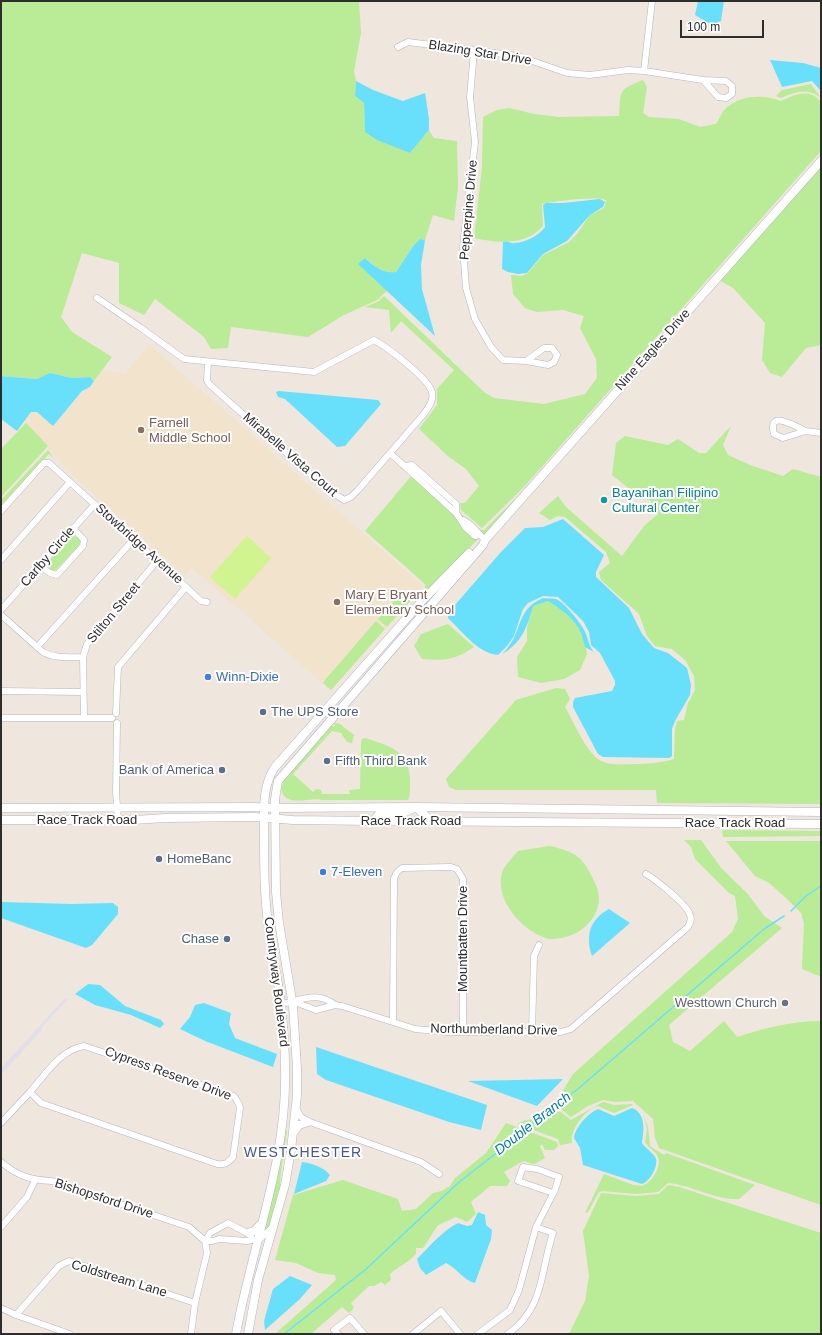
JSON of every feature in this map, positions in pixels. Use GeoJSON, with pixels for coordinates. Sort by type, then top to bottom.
{"type":"FeatureCollection","features":[{"type":"Feature","properties":{"kind":"street"},"geometry":{"type":"LineString","coordinates":[[644,71],[652,1]]}},
{"type":"Feature","properties":{"kind":"street","name":"Blazing Star Drive"},"geometry":{"type":"LineString","coordinates":[[398,47],[408,42],[518,56],[534,60],[554,70],[577,74],[600,74],[628,70],[703,80],[726,81],[732,86],[732,94],[726,98],[718,96],[703,80]]}},
{"type":"Feature","properties":{"kind":"street","name":"Pepperpine Drive"},"geometry":{"type":"LineString","coordinates":[[474,51],[470,97],[475,142],[463,247],[466,288],[475,319],[503,360],[526,361],[548,365],[554,362],[557,355],[552,348],[544,348],[526,361]]}},
{"type":"Feature","properties":{"kind":"street","name":"Nine Eagles Drive"},"geometry":{"type":"LineString","coordinates":[[275,817],[275,790],[280,778],[482,537],[821,161]]}},
{"type":"Feature","properties":{"kind":"street","name":"Mirabelle Vista Court"},"geometry":{"type":"LineString","coordinates":[[97,298],[184,359],[314,372],[374,340],[385,346],[427,384],[432,393],[430,405],[424,415],[351,497],[344,500],[335,496],[209,384],[207,380],[208,362]]}},
{"type":"Feature","properties":{"kind":"street"},"geometry":{"type":"LineString","coordinates":[[806,431],[783,438],[774,434],[772,428],[774,423],[778,420],[783,420],[806,431],[821,433]]}},
{"type":"Feature","properties":{"kind":"street"},"geometry":{"type":"LineString","coordinates":[[390,453],[404,466],[412,464],[456,504],[456,513],[463,520],[466,528],[475,536],[482,537]]}},
{"type":"Feature","properties":{"kind":"street","name":"Stowbridge Avenue"},"geometry":{"type":"LineString","coordinates":[[1,511],[44,463],[50,464],[186,587],[118,667],[114,716],[84,718]]}},
{"type":"Feature","properties":{"kind":"street"},"geometry":{"type":"LineString","coordinates":[[1,560],[70,482]]}},
{"type":"Feature","properties":{"kind":"street","name":"Carlby Circle"},"geometry":{"type":"LineString","coordinates":[[1,610],[95,504]]}},
{"type":"Feature","properties":{"kind":"street"},"geometry":{"type":"LineString","coordinates":[[40,566],[50,573],[57,575],[83,546],[84,540],[73,528]]}},
{"type":"Feature","properties":{"kind":"street"},"geometry":{"type":"LineString","coordinates":[[37,647],[134,539]]}},
{"type":"Feature","properties":{"kind":"street","name":"Stilton Street"},"geometry":{"type":"LineString","coordinates":[[84,718],[82,692],[83,657],[87,644],[92,636],[157,561]]}},
{"type":"Feature","properties":{"kind":"street"},"geometry":{"type":"LineString","coordinates":[[186,587],[204,602]]}},
{"type":"Feature","properties":{"kind":"street","name":"Nine Eagles Drive"},"geometry":{"type":"LineString","coordinates":[[264,817],[267,781],[275,767],[424,605]]}},
{"type":"Feature","properties":{"kind":"street"},"geometry":{"type":"LineString","coordinates":[[1,615],[37,647],[51,656],[83,657]]}},
{"type":"Feature","properties":{"kind":"street"},"geometry":{"type":"LineString","coordinates":[[1,691],[82,692]]}},
{"type":"Feature","properties":{"kind":"street"},"geometry":{"type":"LineString","coordinates":[[1,718],[84,718]]}},
{"type":"Feature","properties":{"kind":"street"},"geometry":{"type":"LineString","coordinates":[[117,723],[118,820]]}},
{"type":"Feature","properties":{"kind":"street","name":"Race Track Road"},"geometry":{"type":"LineString","coordinates":[[1,808],[264,807],[821,812]]}},
{"type":"Feature","properties":{"kind":"street"},"geometry":{"type":"LineString","coordinates":[[373,821],[380,814],[404,813],[416,808],[431,821]]}},
{"type":"Feature","properties":{"kind":"street"},"geometry":{"type":"LineString","coordinates":[[711,810],[712,823]]}},
{"type":"Feature","properties":{"kind":"street","name":"Countryway Boulevard"},"geometry":{"type":"LineString","coordinates":[[236,1334],[253,1255],[273,1182],[282,1128],[285,1061],[281,1004],[268,930],[264,869],[264,817]]}},
{"type":"Feature","properties":{"kind":"street","name":"Race Track Road"},"geometry":{"type":"LineString","coordinates":[[1,820],[118,820],[275,817],[294,820],[821,824]]}},
{"type":"Feature","properties":{"kind":"street","name":"Countryway Boulevard"},"geometry":{"type":"LineString","coordinates":[[248,1334],[252,1308],[285,1185],[296,1107],[297,1081],[294,1002],[279,923],[276,892],[275,817]]}},
{"type":"Feature","properties":{"kind":"street","name":"Mountbatten Drive"},"geometry":{"type":"LineString","coordinates":[[393,1022],[394,878],[397,872],[402,868],[451,867],[457,869],[464,879],[463,1032]]}},
{"type":"Feature","properties":{"kind":"street","name":"Northumberland Drive"},"geometry":{"type":"LineString","coordinates":[[281,1004],[294,1002],[300,998],[311,996],[330,1000],[335,1005],[415,1029],[447,1032],[561,1032],[579,1023],[688,927],[691,922],[690,914],[658,882],[646,874]]}},
{"type":"Feature","properties":{"kind":"street"},"geometry":{"type":"LineString","coordinates":[[268,930],[274,944],[283,990],[286,997],[294,1002],[316,1010],[335,1005]]}},
{"type":"Feature","properties":{"kind":"street"},"geometry":{"type":"LineString","coordinates":[[532,1032],[534,956],[539,945]]}},
{"type":"Feature","properties":{"kind":"street"},"geometry":{"type":"LineString","coordinates":[[281,1004],[290,1019],[293,1058],[297,1081]]}},
{"type":"Feature","properties":{"kind":"street","name":"Cypress Reserve Drive"},"geometry":{"type":"LineString","coordinates":[[1,1123],[65,1053],[74,1048],[84,1046],[234,1096],[240,1108],[234,1152],[228,1162],[217,1164],[52,1108],[41,1102],[30,1092]]}},
{"type":"Feature","properties":{"kind":"street"},"geometry":{"type":"LineString","coordinates":[[285,1061],[289,1075],[289,1108],[295,1120]]}},
{"type":"Feature","properties":{"kind":"street"},"geometry":{"type":"LineString","coordinates":[[296,1107],[301,1117],[309,1122]]}},
{"type":"Feature","properties":{"kind":"street"},"geometry":{"type":"LineString","coordinates":[[282,1128],[287,1123],[295,1120],[309,1122],[421,1162],[439,1174]]}},
{"type":"Feature","properties":{"kind":"street"},"geometry":{"type":"LineString","coordinates":[[293,1135],[299,1125],[309,1122]]}},
{"type":"Feature","properties":{"kind":"street","name":"Bishopsford Drive"},"geometry":{"type":"LineString","coordinates":[[1,1162],[16,1174],[36,1180],[52,1181],[189,1227],[205,1241]]}},
{"type":"Feature","properties":{"kind":"street"},"geometry":{"type":"LineString","coordinates":[[478,1334],[510,1310],[519,1290],[536,1227],[553,1193],[559,1177],[537,1169],[523,1167],[518,1181],[553,1193]]}},
{"type":"Feature","properties":{"kind":"street"},"geometry":{"type":"LineString","coordinates":[[1,1227],[27,1197],[36,1180]]}},
{"type":"Feature","properties":{"kind":"street"},"geometry":{"type":"LineString","coordinates":[[248,1237],[257,1230],[262,1221]]}},
{"type":"Feature","properties":{"kind":"street"},"geometry":{"type":"LineString","coordinates":[[191,1334],[195,1303],[206,1253],[205,1241],[210,1233],[228,1224],[248,1237],[253,1255]]}},
{"type":"Feature","properties":{"kind":"street"},"geometry":{"type":"LineString","coordinates":[[205,1241],[248,1237],[257,1239],[264,1236],[273,1227]]}},
{"type":"Feature","properties":{"kind":"street"},"geometry":{"type":"LineString","coordinates":[[508,1334],[521,1324],[528,1316],[538,1297],[546,1254],[553,1233],[536,1227]]}},
{"type":"Feature","properties":{"kind":"street"},"geometry":{"type":"LineString","coordinates":[[252,1308],[252,1289],[261,1250],[257,1239]]}},
{"type":"Feature","properties":{"kind":"street","name":"Coldstream Lane"},"geometry":{"type":"LineString","coordinates":[[16,1315],[59,1266],[69,1261],[195,1303]]}},
{"type":"Feature","properties":{"kind":"street"},"geometry":{"type":"LineString","coordinates":[[1,1308],[16,1315],[70,1334]]}},
{"type":"Feature","properties":{"kind":"street"},"geometry":{"type":"LineString","coordinates":[[413,1334],[440,1311],[460,1334]]}},
{"type":"Feature","properties":{"kind":"street"},"geometry":{"type":"LineString","coordinates":[[338,1334],[334,1330],[350,1318],[364,1334]]}},
{"type":"Feature","properties":{"kind":"shaded area"},"geometry":{"type":"Polygon","coordinates":[[[149,344],[423,586],[331,691],[192,568],[185,575],[71,474],[26,423],[25,419],[31,412],[37,412],[58,420],[82,391],[90,387],[103,370],[125,374],[149,344]]]}},
{"type":"Feature","properties":{"kind":"shaded area"},"geometry":{"type":"Polygon","coordinates":[[[69,998],[1,1075],[1,1068],[63,1000],[69,998]]]}},
{"type":"Feature","properties":{"kind":"green space"},"geometry":{"type":"Polygon","coordinates":[[[1,1],[359,1],[361,33],[354,71],[356,81],[355,96],[364,103],[365,132],[410,153],[429,130],[434,138],[457,141],[458,187],[454,221],[433,215],[425,240],[420,239],[414,245],[396,272],[383,271],[365,258],[359,264],[387,291],[377,300],[344,315],[308,337],[231,327],[228,348],[211,349],[204,337],[155,299],[144,315],[119,303],[119,263],[82,253],[61,317],[72,332],[112,357],[94,381],[90,377],[72,378],[50,373],[37,379],[1,376],[1,1]]]}},
{"type":"Feature","properties":{"kind":"green space"},"geometry":{"type":"Polygon","coordinates":[[[643,80],[647,87],[643,113],[649,117],[679,119],[700,127],[716,124],[724,110],[730,105],[737,101],[751,97],[766,97],[781,101],[801,94],[812,95],[817,97],[821,102],[821,151],[524,487],[482,528],[461,510],[460,503],[465,503],[479,486],[466,469],[449,457],[419,429],[437,405],[437,389],[454,370],[401,321],[391,333],[389,310],[365,307],[379,301],[384,296],[484,392],[494,398],[544,404],[585,394],[597,378],[596,359],[580,328],[584,316],[563,310],[537,312],[525,308],[513,294],[511,275],[522,276],[528,273],[543,255],[569,242],[577,234],[590,215],[604,208],[606,200],[565,200],[542,204],[543,226],[528,237],[520,240],[501,242],[474,238],[482,167],[483,117],[497,110],[509,108],[534,114],[559,117],[619,116],[622,92],[629,86],[643,80]]]}},
{"type":"Feature","properties":{"kind":"green space"},"geometry":{"type":"Polygon","coordinates":[[[811,84],[821,98],[806,92],[796,92],[781,98],[776,96],[782,90],[811,84]]]}},
{"type":"Feature","properties":{"kind":"green space"},"geometry":{"type":"Polygon","coordinates":[[[821,165],[821,345],[806,348],[782,377],[770,373],[762,360],[765,323],[733,288],[719,280],[821,165]]]}},
{"type":"Feature","properties":{"kind":"green space"},"geometry":{"type":"Polygon","coordinates":[[[672,323],[484,536],[478,539],[425,594],[425,584],[365,531],[412,475],[481,530],[484,530],[526,488],[672,323]]]}},
{"type":"Feature","properties":{"kind":"green space"},"geometry":{"type":"Polygon","coordinates":[[[26,423],[48,446],[1,497],[1,449],[26,423]]]}},
{"type":"Feature","properties":{"kind":"green space"},"geometry":{"type":"Polygon","coordinates":[[[731,426],[723,445],[728,455],[750,465],[783,476],[793,469],[821,477],[821,804],[657,803],[656,790],[456,790],[449,787],[446,779],[516,700],[556,688],[565,689],[570,699],[565,707],[585,744],[601,761],[614,764],[642,764],[674,759],[675,729],[677,721],[684,720],[688,703],[695,690],[694,676],[686,661],[672,649],[655,646],[647,636],[639,614],[601,580],[599,572],[610,563],[606,552],[565,517],[558,516],[550,520],[539,513],[558,496],[566,507],[622,556],[644,526],[658,514],[650,500],[642,499],[612,475],[616,443],[625,436],[668,445],[678,439],[699,453],[706,453],[731,426]]]}},
{"type":"Feature","properties":{"kind":"green space"},"geometry":{"type":"Polygon","coordinates":[[[48,450],[54,458],[49,454],[1,505],[1,500],[48,450]]]}},
{"type":"Feature","properties":{"kind":"green space"},"geometry":{"type":"Polygon","coordinates":[[[73,535],[81,540],[81,543],[54,572],[47,568],[47,563],[73,535]]]}},
{"type":"Feature","properties":{"kind":"green space"},"geometry":{"type":"Polygon","coordinates":[[[247,536],[271,558],[235,599],[210,577],[247,536]]]}},
{"type":"Feature","properties":{"kind":"green space"},"geometry":{"type":"Polygon","coordinates":[[[405,594],[412,599],[387,627],[378,619],[399,595],[405,594]]]}},
{"type":"Feature","properties":{"kind":"green space"},"geometry":{"type":"Polygon","coordinates":[[[548,601],[568,614],[583,633],[587,654],[580,670],[564,679],[541,683],[518,677],[517,657],[527,641],[527,628],[533,606],[548,601]]]}},
{"type":"Feature","properties":{"kind":"green space"},"geometry":{"type":"Polygon","coordinates":[[[376,621],[385,629],[331,690],[323,683],[376,621]]]}},
{"type":"Feature","properties":{"kind":"green space"},"geometry":{"type":"Polygon","coordinates":[[[448,624],[474,647],[461,655],[450,659],[422,659],[414,646],[421,634],[448,624]]]}},
{"type":"Feature","properties":{"kind":"green space"},"geometry":{"type":"Polygon","coordinates":[[[334,723],[340,724],[354,735],[352,743],[347,742],[341,733],[332,731],[293,774],[313,792],[316,789],[321,790],[322,794],[350,794],[349,790],[360,789],[361,743],[362,739],[365,738],[390,747],[402,756],[409,771],[410,795],[408,800],[293,800],[287,799],[283,795],[281,789],[284,780],[331,726],[335,726],[334,723]]]}},
{"type":"Feature","properties":{"kind":"green space"},"geometry":{"type":"Polygon","coordinates":[[[722,830],[821,831],[821,836],[723,837],[722,830]]]}},
{"type":"Feature","properties":{"kind":"green space"},"geometry":{"type":"Polygon","coordinates":[[[684,840],[701,840],[722,869],[748,894],[764,916],[782,928],[669,1025],[673,1042],[690,1051],[724,1021],[737,1037],[799,1022],[821,1021],[821,1205],[659,1148],[655,1138],[653,1119],[633,1101],[615,1102],[603,1100],[588,1106],[571,1117],[555,1104],[573,1074],[732,932],[738,919],[735,896],[729,893],[695,859],[691,847],[684,840]]]}},
{"type":"Feature","properties":{"kind":"green space"},"geometry":{"type":"Polygon","coordinates":[[[726,841],[821,841],[821,977],[802,969],[804,923],[801,913],[769,883],[755,876],[726,841]]]}},
{"type":"Feature","properties":{"kind":"green space"},"geometry":{"type":"Polygon","coordinates":[[[549,846],[573,853],[583,861],[595,883],[599,902],[597,911],[586,926],[570,936],[552,939],[539,936],[521,923],[513,914],[502,894],[501,883],[503,870],[518,851],[549,846]]]}},
{"type":"Feature","properties":{"kind":"green space"},"geometry":{"type":"Polygon","coordinates":[[[603,1102],[614,1105],[633,1105],[614,1113],[598,1106],[588,1111],[579,1121],[573,1132],[572,1143],[560,1145],[558,1139],[517,1124],[525,1120],[540,1119],[553,1106],[571,1120],[603,1102]]]}},
{"type":"Feature","properties":{"kind":"green space"},"geometry":{"type":"Polygon","coordinates":[[[643,1114],[648,1127],[650,1146],[664,1155],[666,1153],[755,1185],[739,1199],[730,1199],[712,1195],[686,1186],[668,1183],[658,1192],[636,1194],[602,1191],[599,1192],[588,1212],[585,1213],[604,1174],[633,1185],[642,1186],[649,1182],[655,1174],[659,1161],[656,1153],[645,1142],[647,1129],[643,1114]]]}},
{"type":"Feature","properties":{"kind":"green space"},"geometry":{"type":"Polygon","coordinates":[[[506,1123],[557,1142],[558,1146],[554,1150],[545,1150],[542,1144],[540,1146],[545,1158],[534,1164],[523,1161],[504,1172],[510,1181],[507,1186],[490,1186],[471,1202],[476,1214],[467,1222],[456,1217],[438,1225],[423,1248],[416,1248],[416,1254],[413,1257],[390,1274],[391,1280],[385,1285],[381,1282],[374,1286],[369,1286],[351,1303],[354,1308],[349,1313],[342,1307],[311,1334],[275,1334],[336,1280],[335,1275],[318,1273],[296,1263],[275,1260],[293,1195],[343,1180],[398,1199],[402,1211],[416,1209],[433,1193],[442,1191],[450,1186],[455,1178],[486,1153],[506,1123]]]}},
{"type":"Feature","properties":{"kind":"green space"},"geometry":{"type":"Polygon","coordinates":[[[285,1130],[287,1130],[280,1185],[268,1230],[264,1228],[278,1176],[285,1130]]]}},
{"type":"Feature","properties":{"kind":"green space"},"geometry":{"type":"Polygon","coordinates":[[[668,1185],[679,1187],[821,1233],[821,1334],[569,1334],[585,1301],[589,1276],[583,1231],[601,1193],[636,1196],[659,1194],[668,1185]]]}},
{"type":"Feature","properties":{"kind":"water"},"geometry":{"type":"Polygon","coordinates":[[[698,1],[724,1],[721,21],[712,25],[695,15],[698,1]]]}},
{"type":"Feature","properties":{"kind":"water"},"geometry":{"type":"Polygon","coordinates":[[[770,60],[803,63],[821,68],[821,91],[812,81],[782,87],[770,60]]]}},
{"type":"Feature","properties":{"kind":"water"},"geometry":{"type":"Polygon","coordinates":[[[356,81],[373,90],[403,101],[425,93],[429,130],[410,153],[377,140],[365,132],[364,103],[355,96],[356,81]]]}},
{"type":"Feature","properties":{"kind":"water"},"geometry":{"type":"Polygon","coordinates":[[[600,199],[605,202],[603,207],[590,215],[567,241],[543,254],[527,273],[518,274],[502,269],[503,242],[506,241],[513,243],[524,241],[539,233],[545,227],[543,205],[546,203],[563,203],[600,199]]]}},
{"type":"Feature","properties":{"kind":"water"},"geometry":{"type":"Polygon","coordinates":[[[420,239],[425,240],[421,265],[422,289],[435,336],[358,264],[365,258],[383,271],[396,272],[414,245],[420,239]]]}},
{"type":"Feature","properties":{"kind":"water"},"geometry":{"type":"Polygon","coordinates":[[[50,373],[72,378],[90,377],[94,381],[90,387],[82,391],[53,426],[37,412],[31,412],[17,431],[1,419],[1,376],[37,379],[50,373]]]}},
{"type":"Feature","properties":{"kind":"water"},"geometry":{"type":"Polygon","coordinates":[[[279,391],[378,400],[381,404],[345,446],[337,447],[285,399],[278,397],[276,392],[279,391]]]}},
{"type":"Feature","properties":{"kind":"water"},"geometry":{"type":"Polygon","coordinates":[[[563,519],[604,555],[596,572],[596,577],[629,608],[642,634],[654,648],[668,653],[687,668],[691,685],[690,695],[672,729],[672,756],[669,758],[603,757],[598,754],[573,707],[573,702],[575,698],[612,691],[615,681],[600,653],[591,645],[589,632],[583,621],[558,597],[543,596],[528,603],[523,609],[514,636],[498,655],[491,654],[479,647],[448,618],[448,613],[501,552],[525,528],[543,527],[563,519]]]}},
{"type":"Feature","properties":{"kind":"water"},"geometry":{"type":"Polygon","coordinates":[[[543,598],[556,599],[568,609],[583,628],[594,652],[585,647],[577,625],[567,614],[548,601],[533,606],[529,621],[523,634],[509,650],[502,654],[514,638],[527,609],[543,598]]]}},
{"type":"Feature","properties":{"kind":"water"},"geometry":{"type":"Polygon","coordinates":[[[1,902],[72,904],[113,903],[118,907],[118,914],[92,945],[86,948],[1,918],[1,902]]]}},
{"type":"Feature","properties":{"kind":"water"},"geometry":{"type":"Polygon","coordinates":[[[609,909],[630,923],[592,956],[589,935],[593,923],[609,909]]]}},
{"type":"Feature","properties":{"kind":"water"},"geometry":{"type":"Polygon","coordinates":[[[88,984],[100,985],[125,1006],[161,1020],[164,1024],[160,1028],[131,1015],[95,1005],[75,994],[88,984]]]}},
{"type":"Feature","properties":{"kind":"water"},"geometry":{"type":"Polygon","coordinates":[[[204,1003],[231,1013],[229,1024],[235,1038],[277,1054],[273,1067],[205,1041],[180,1029],[190,1017],[195,1005],[204,1003]]]}},
{"type":"Feature","properties":{"kind":"water"},"geometry":{"type":"Polygon","coordinates":[[[316,1047],[487,1105],[481,1130],[449,1122],[326,1080],[317,1074],[316,1047]]]}},
{"type":"Feature","properties":{"kind":"water"},"geometry":{"type":"Polygon","coordinates":[[[563,1079],[537,1106],[468,1081],[563,1079]]]}},
{"type":"Feature","properties":{"kind":"water"},"geometry":{"type":"Polygon","coordinates":[[[632,1108],[637,1110],[642,1118],[642,1143],[656,1159],[656,1166],[653,1173],[648,1180],[642,1184],[583,1165],[580,1148],[574,1138],[579,1125],[594,1111],[598,1109],[614,1116],[632,1108]]]}},
{"type":"Feature","properties":{"kind":"water"},"geometry":{"type":"Polygon","coordinates":[[[302,1162],[317,1166],[330,1175],[326,1181],[294,1194],[302,1162]]]}},
{"type":"Feature","properties":{"kind":"water"},"geometry":{"type":"Polygon","coordinates":[[[478,1212],[485,1215],[486,1225],[492,1230],[491,1239],[475,1283],[467,1280],[446,1263],[426,1275],[420,1268],[417,1259],[446,1231],[458,1223],[467,1226],[472,1225],[478,1212]]]}},
{"type":"Feature","properties":{"kind":"water"},"geometry":{"type":"Polygon","coordinates":[[[290,1276],[312,1285],[300,1299],[265,1330],[264,1321],[273,1289],[290,1276]]]}},
{"type":"Feature","properties":{"kind":"waterway","name":"Double Branch"},"geometry":{"type":"LineString","coordinates":[[791,911],[806,896],[821,886]]}},
{"type":"Feature","properties":{"kind":"waterway","name":"Double Branch"},"geometry":{"type":"LineString","coordinates":[[284,1334],[365,1270],[458,1183],[579,1088],[764,929],[784,916]]}},
{"type":"Feature","properties":{"kind":"place","name":"Farnell Middle School"},"geometry":{"type":"Point","coordinates":[141,430]}},
{"type":"Feature","properties":{"kind":"place","name":"Bayanihan Filipino Cultural Center"},"geometry":{"type":"Point","coordinates":[604,500]}},
{"type":"Feature","properties":{"kind":"place","name":"Mary E Bryant Elementary School"},"geometry":{"type":"Point","coordinates":[337,602]}},
{"type":"Feature","properties":{"kind":"place","name":"Winn-Dixie"},"geometry":{"type":"Point","coordinates":[208,677]}},
{"type":"Feature","properties":{"kind":"place","name":"The UPS Store"},"geometry":{"type":"Point","coordinates":[263,712]}},
{"type":"Feature","properties":{"kind":"place","name":"Fifth Third Bank"},"geometry":{"type":"Point","coordinates":[327,761]}},
{"type":"Feature","properties":{"kind":"place","name":"Bank of America"},"geometry":{"type":"Point","coordinates":[222,770]}},
{"type":"Feature","properties":{"kind":"place","name":"HomeBanc"},"geometry":{"type":"Point","coordinates":[159,859]}},
{"type":"Feature","properties":{"kind":"place","name":"7-Eleven"},"geometry":{"type":"Point","coordinates":[323,872]}},
{"type":"Feature","properties":{"kind":"place","name":"Chase"},"geometry":{"type":"Point","coordinates":[227,939]}},
{"type":"Feature","properties":{"kind":"place","name":"Westtown Church"},"geometry":{"type":"Point","coordinates":[785,1003]}},
{"type":"Feature","properties":{"kind":"district","name":"WESTCHESTER"},"geometry":{"type":"Point","coordinates":[303,1153]}}]}
